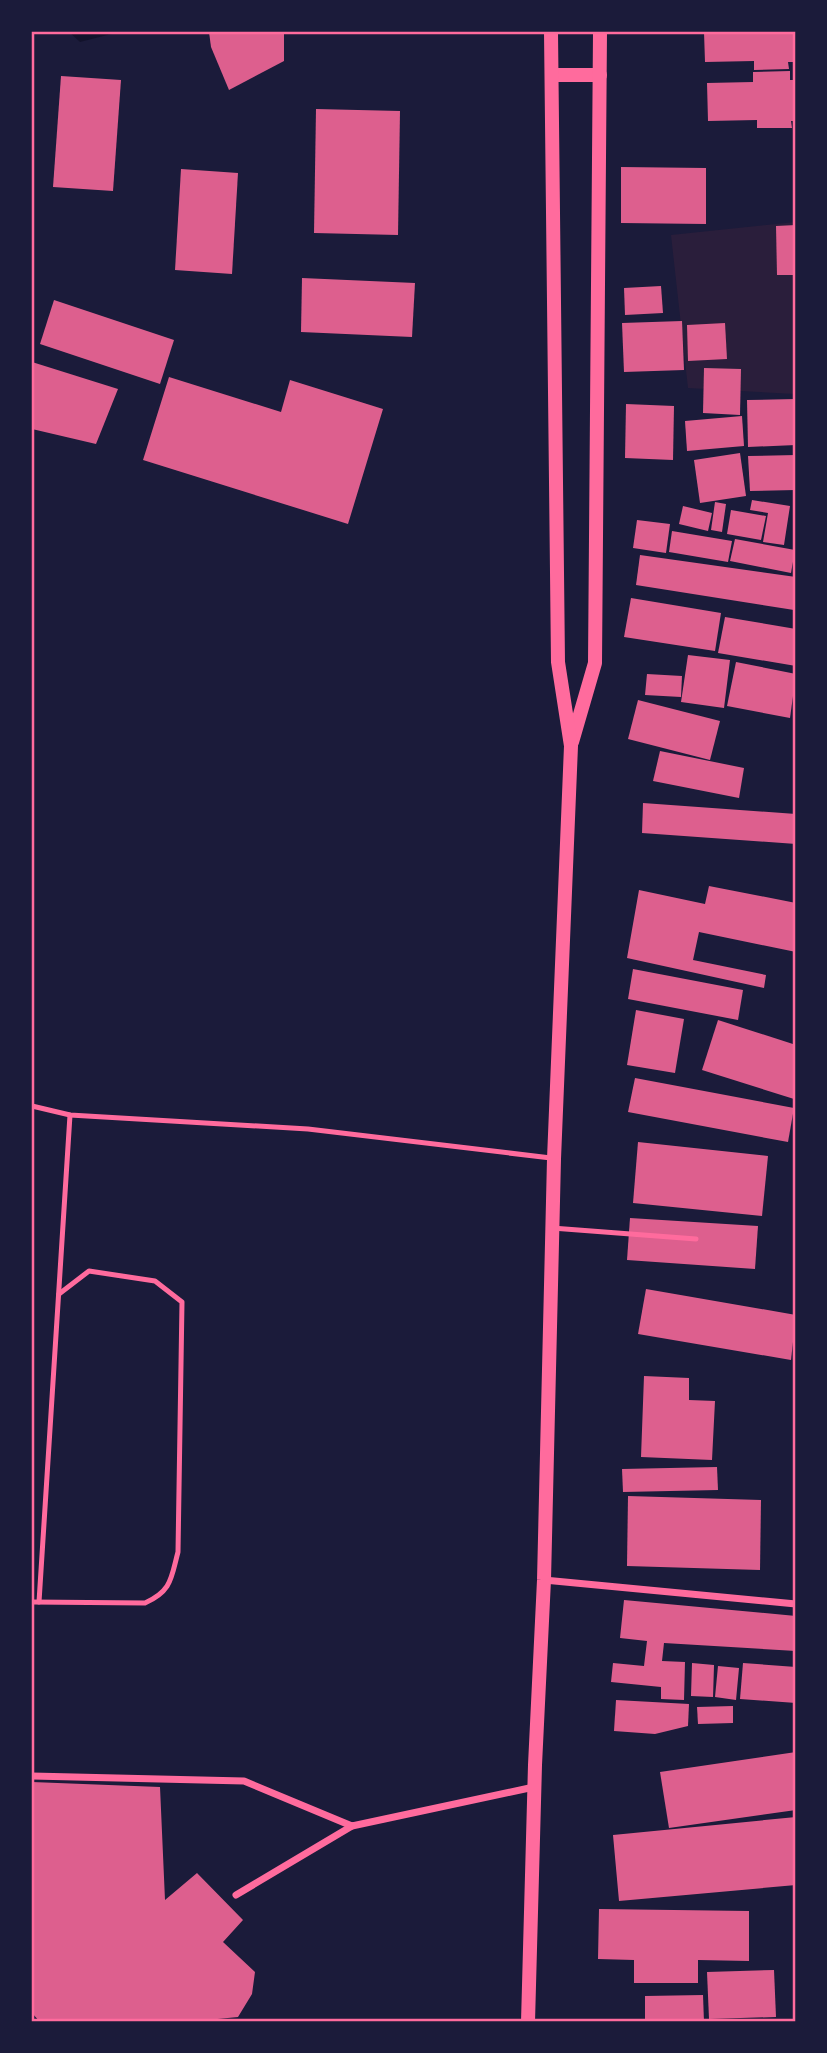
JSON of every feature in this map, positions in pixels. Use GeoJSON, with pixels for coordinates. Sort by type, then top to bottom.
{"type":"FeatureCollection","features":[{"type":"Feature","properties":{"kind":"main road"},"geometry":{"type":"LineString","coordinates":[[528,2021],[534,1787],[544,1580],[554,1159],[571,746],[558,662],[554,75],[551,32]]}},
{"type":"Feature","properties":{"kind":"main road"},"geometry":{"type":"LineString","coordinates":[[571,746],[595,663],[600,32]]}},
{"type":"Feature","properties":{"kind":"main road"},"geometry":{"type":"LineString","coordinates":[[554,75],[600,75]]}},
{"type":"Feature","properties":{"kind":"street"},"geometry":{"type":"LineString","coordinates":[[544,1580],[796,1604]]}},
{"type":"Feature","properties":{"kind":"street"},"geometry":{"type":"LineString","coordinates":[[32,1776],[244,1782],[352,1826]]}},
{"type":"Feature","properties":{"kind":"street"},"geometry":{"type":"LineString","coordinates":[[236,1895],[352,1826],[534,1787]]}},
{"type":"Feature","properties":{"kind":"lane"},"geometry":{"type":"LineString","coordinates":[[32,1106],[70,1115],[308,1129],[554,1159]]}},
{"type":"Feature","properties":{"kind":"lane"},"geometry":{"type":"LineString","coordinates":[[39,1602],[70,1115]]}},
{"type":"Feature","properties":{"kind":"lane"},"geometry":{"type":"LineString","coordinates":[[552,1228],[696,1239]]}},
{"type":"Feature","properties":{"kind":"lane"},"geometry":{"type":"LineString","coordinates":[[32,1602],[145,1603],[162,1596],[170,1582],[178,1552],[182,1302],[155,1281],[89,1271],[59,1294]]}},
{"type":"Feature","properties":{"kind":"shaded area"},"geometry":{"type":"Polygon","coordinates":[[[69,32],[119,32],[80,42],[69,32]]]}},
{"type":"Feature","properties":{"kind":"shaded area"},"geometry":{"type":"Polygon","coordinates":[[[795,222],[795,394],[688,388],[671,235],[795,222]]]}},
{"type":"Feature","properties":{"kind":"building"},"geometry":{"type":"Polygon","coordinates":[[[209,32],[284,32],[284,61],[229,90],[211,47],[209,32]]]}},
{"type":"Feature","properties":{"kind":"building"},"geometry":{"type":"Polygon","coordinates":[[[704,32],[794,32],[795,62],[788,62],[789,69],[754,70],[754,61],[705,62],[704,32]]]}},
{"type":"Feature","properties":{"kind":"building"},"geometry":{"type":"Polygon","coordinates":[[[790,71],[790,80],[796,80],[796,121],[791,121],[792,128],[757,128],[757,120],[708,121],[707,83],[753,82],[753,72],[790,71]]]}},
{"type":"Feature","properties":{"kind":"building"},"geometry":{"type":"Polygon","coordinates":[[[61,76],[121,80],[113,191],[53,187],[61,76]]]}},
{"type":"Feature","properties":{"kind":"building"},"geometry":{"type":"Polygon","coordinates":[[[316,109],[400,111],[398,235],[314,233],[316,109]]]}},
{"type":"Feature","properties":{"kind":"building"},"geometry":{"type":"Polygon","coordinates":[[[621,167],[706,168],[706,224],[621,223],[621,167]]]}},
{"type":"Feature","properties":{"kind":"building"},"geometry":{"type":"Polygon","coordinates":[[[181,169],[238,173],[232,274],[175,270],[181,169]]]}},
{"type":"Feature","properties":{"kind":"building"},"geometry":{"type":"Polygon","coordinates":[[[796,225],[796,275],[777,275],[776,226],[796,225]]]}},
{"type":"Feature","properties":{"kind":"building"},"geometry":{"type":"Polygon","coordinates":[[[302,278],[415,283],[412,337],[301,332],[302,278]]]}},
{"type":"Feature","properties":{"kind":"building"},"geometry":{"type":"Polygon","coordinates":[[[661,286],[663,313],[625,315],[624,288],[661,286]]]}},
{"type":"Feature","properties":{"kind":"building"},"geometry":{"type":"Polygon","coordinates":[[[54,300],[174,340],[160,384],[40,344],[54,300]]]}},
{"type":"Feature","properties":{"kind":"building"},"geometry":{"type":"Polygon","coordinates":[[[682,321],[684,370],[624,372],[622,323],[682,321]]]}},
{"type":"Feature","properties":{"kind":"building"},"geometry":{"type":"Polygon","coordinates":[[[725,323],[727,359],[688,361],[687,325],[725,323]]]}},
{"type":"Feature","properties":{"kind":"building"},"geometry":{"type":"Polygon","coordinates":[[[32,362],[118,389],[96,444],[32,429],[32,362]]]}},
{"type":"Feature","properties":{"kind":"building"},"geometry":{"type":"Polygon","coordinates":[[[704,368],[741,369],[740,415],[703,413],[704,368]]]}},
{"type":"Feature","properties":{"kind":"building"},"geometry":{"type":"Polygon","coordinates":[[[169,377],[281,412],[290,380],[383,409],[348,524],[143,460],[169,377]]]}},
{"type":"Feature","properties":{"kind":"building"},"geometry":{"type":"Polygon","coordinates":[[[796,399],[796,445],[748,447],[747,400],[796,399]]]}},
{"type":"Feature","properties":{"kind":"building"},"geometry":{"type":"Polygon","coordinates":[[[626,404],[674,406],[673,460],[625,458],[626,404]]]}},
{"type":"Feature","properties":{"kind":"building"},"geometry":{"type":"Polygon","coordinates":[[[742,416],[744,446],[687,451],[685,421],[742,416]]]}},
{"type":"Feature","properties":{"kind":"building"},"geometry":{"type":"Polygon","coordinates":[[[740,453],[746,496],[700,503],[694,460],[740,453]]]}},
{"type":"Feature","properties":{"kind":"building"},"geometry":{"type":"Polygon","coordinates":[[[796,455],[796,490],[750,491],[748,456],[796,455]]]}},
{"type":"Feature","properties":{"kind":"building"},"geometry":{"type":"Polygon","coordinates":[[[752,500],[790,506],[784,545],[763,542],[768,513],[750,510],[752,500]]]}},
{"type":"Feature","properties":{"kind":"building"},"geometry":{"type":"Polygon","coordinates":[[[715,502],[726,504],[722,532],[711,530],[715,502]]]}},
{"type":"Feature","properties":{"kind":"building"},"geometry":{"type":"Polygon","coordinates":[[[683,506],[712,513],[708,531],[679,524],[683,506]]]}},
{"type":"Feature","properties":{"kind":"building"},"geometry":{"type":"Polygon","coordinates":[[[731,510],[766,516],[761,540],[727,534],[731,510]]]}},
{"type":"Feature","properties":{"kind":"building"},"geometry":{"type":"Polygon","coordinates":[[[637,520],[670,524],[666,553],[633,548],[637,520]]]}},
{"type":"Feature","properties":{"kind":"building"},"geometry":{"type":"Polygon","coordinates":[[[672,531],[732,541],[728,562],[669,552],[672,531]]]}},
{"type":"Feature","properties":{"kind":"building"},"geometry":{"type":"Polygon","coordinates":[[[735,539],[795,550],[791,573],[730,561],[735,539]]]}},
{"type":"Feature","properties":{"kind":"building"},"geometry":{"type":"Polygon","coordinates":[[[640,555],[796,577],[794,610],[636,585],[640,555]]]}},
{"type":"Feature","properties":{"kind":"building"},"geometry":{"type":"Polygon","coordinates":[[[631,598],[721,613],[715,651],[624,637],[631,598]]]}},
{"type":"Feature","properties":{"kind":"building"},"geometry":{"type":"Polygon","coordinates":[[[725,617],[796,629],[796,666],[718,653],[725,617]]]}},
{"type":"Feature","properties":{"kind":"building"},"geometry":{"type":"Polygon","coordinates":[[[688,655],[730,660],[724,708],[681,702],[688,655]]]}},
{"type":"Feature","properties":{"kind":"building"},"geometry":{"type":"Polygon","coordinates":[[[736,662],[796,674],[790,718],[727,706],[736,662]]]}},
{"type":"Feature","properties":{"kind":"building"},"geometry":{"type":"Polygon","coordinates":[[[647,674],[682,676],[681,697],[645,695],[647,674]]]}},
{"type":"Feature","properties":{"kind":"building"},"geometry":{"type":"Polygon","coordinates":[[[638,700],[720,721],[710,760],[628,739],[638,700]]]}},
{"type":"Feature","properties":{"kind":"building"},"geometry":{"type":"Polygon","coordinates":[[[660,751],[744,768],[739,798],[653,781],[660,751]]]}},
{"type":"Feature","properties":{"kind":"building"},"geometry":{"type":"Polygon","coordinates":[[[643,803],[796,814],[796,844],[642,833],[643,803]]]}},
{"type":"Feature","properties":{"kind":"building"},"geometry":{"type":"Polygon","coordinates":[[[709,886],[796,903],[796,952],[699,932],[693,960],[766,975],[764,988],[627,958],[639,890],[705,904],[709,886]]]}},
{"type":"Feature","properties":{"kind":"building"},"geometry":{"type":"Polygon","coordinates":[[[633,969],[743,990],[738,1020],[628,999],[633,969]]]}},
{"type":"Feature","properties":{"kind":"building"},"geometry":{"type":"Polygon","coordinates":[[[636,1010],[684,1019],[675,1073],[627,1065],[636,1010]]]}},
{"type":"Feature","properties":{"kind":"building"},"geometry":{"type":"Polygon","coordinates":[[[718,1020],[796,1045],[794,1099],[702,1070],[718,1020]]]}},
{"type":"Feature","properties":{"kind":"building"},"geometry":{"type":"Polygon","coordinates":[[[635,1078],[794,1108],[788,1142],[628,1112],[635,1078]]]}},
{"type":"Feature","properties":{"kind":"building"},"geometry":{"type":"Polygon","coordinates":[[[638,1142],[768,1156],[762,1216],[633,1203],[638,1142]]]}},
{"type":"Feature","properties":{"kind":"building"},"geometry":{"type":"Polygon","coordinates":[[[630,1218],[758,1226],[755,1269],[627,1260],[630,1218]]]}},
{"type":"Feature","properties":{"kind":"building"},"geometry":{"type":"Polygon","coordinates":[[[646,1289],[796,1315],[791,1360],[638,1334],[646,1289]]]}},
{"type":"Feature","properties":{"kind":"building"},"geometry":{"type":"Polygon","coordinates":[[[644,1376],[689,1378],[689,1400],[715,1401],[712,1460],[641,1457],[644,1376]]]}},
{"type":"Feature","properties":{"kind":"building"},"geometry":{"type":"Polygon","coordinates":[[[717,1467],[718,1490],[623,1492],[622,1469],[717,1467]]]}},
{"type":"Feature","properties":{"kind":"building"},"geometry":{"type":"Polygon","coordinates":[[[628,1496],[761,1500],[760,1570],[627,1566],[628,1496]]]}},
{"type":"Feature","properties":{"kind":"building"},"geometry":{"type":"Polygon","coordinates":[[[624,1600],[796,1616],[796,1651],[664,1643],[662,1661],[685,1662],[684,1700],[661,1699],[661,1687],[611,1682],[613,1663],[644,1666],[647,1641],[620,1638],[624,1600]]]}},
{"type":"Feature","properties":{"kind":"building"},"geometry":{"type":"Polygon","coordinates":[[[692,1663],[714,1665],[713,1697],[691,1696],[692,1663]]]}},
{"type":"Feature","properties":{"kind":"building"},"geometry":{"type":"Polygon","coordinates":[[[743,1663],[796,1667],[796,1703],[740,1699],[743,1663]]]}},
{"type":"Feature","properties":{"kind":"building"},"geometry":{"type":"Polygon","coordinates":[[[718,1666],[739,1668],[736,1700],[715,1697],[718,1666]]]}},
{"type":"Feature","properties":{"kind":"building"},"geometry":{"type":"Polygon","coordinates":[[[616,1700],[689,1704],[688,1726],[655,1734],[614,1731],[616,1700]]]}},
{"type":"Feature","properties":{"kind":"building"},"geometry":{"type":"Polygon","coordinates":[[[733,1706],[733,1723],[698,1724],[697,1707],[733,1706]]]}},
{"type":"Feature","properties":{"kind":"building"},"geometry":{"type":"Polygon","coordinates":[[[796,1752],[796,1810],[669,1828],[660,1772],[796,1752]]]}},
{"type":"Feature","properties":{"kind":"building"},"geometry":{"type":"Polygon","coordinates":[[[32,1782],[160,1787],[165,1900],[197,1873],[243,1920],[223,1942],[255,1972],[252,1994],[238,2017],[187,2022],[40,2022],[32,2013],[32,1782]]]}},
{"type":"Feature","properties":{"kind":"building"},"geometry":{"type":"Polygon","coordinates":[[[796,1817],[796,1885],[619,1901],[613,1835],[796,1817]]]}},
{"type":"Feature","properties":{"kind":"building"},"geometry":{"type":"Polygon","coordinates":[[[599,1909],[749,1911],[749,1961],[698,1960],[698,1983],[634,1983],[634,1960],[598,1959],[599,1909]]]}},
{"type":"Feature","properties":{"kind":"building"},"geometry":{"type":"Polygon","coordinates":[[[774,1970],[776,2017],[709,2019],[707,1972],[774,1970]]]}},
{"type":"Feature","properties":{"kind":"building"},"geometry":{"type":"Polygon","coordinates":[[[703,1995],[704,2022],[645,2022],[645,1996],[703,1995]]]}}]}
